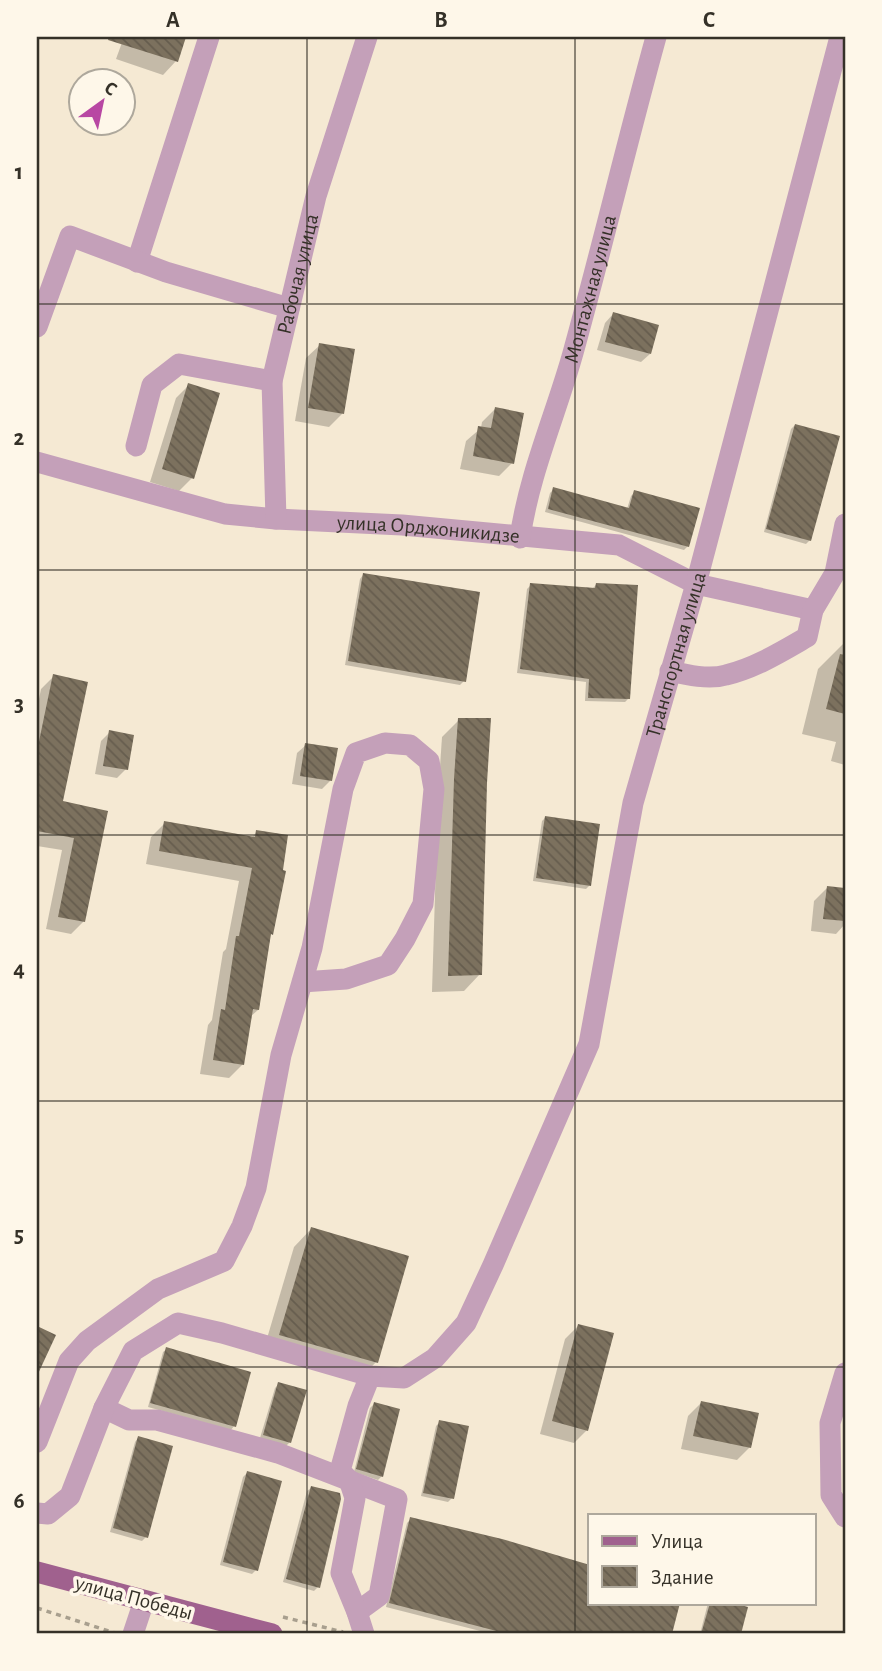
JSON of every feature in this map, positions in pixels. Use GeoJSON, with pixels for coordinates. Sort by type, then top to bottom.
{"type":"FeatureCollection","features":[{"type":"Feature","properties":{"kind":"main road","name":"улица Победы"},"geometry":{"type":"LineString","coordinates":[[37,1572],[272,1634]]}},
{"type":"Feature","properties":{"kind":"street"},"geometry":{"type":"LineString","coordinates":[[137,262],[209,37]]}},
{"type":"Feature","properties":{"kind":"street","name":"Рабочая улица"},"geometry":{"type":"LineString","coordinates":[[276,519],[272,381],[316,196],[368,37]]}},
{"type":"Feature","properties":{"kind":"street","name":"Монтажная улица"},"geometry":{"type":"LineString","coordinates":[[520,538],[525,501],[545,446],[573,352],[656,37]]}},
{"type":"Feature","properties":{"kind":"street","name":"Транспортная улица"},"geometry":{"type":"LineString","coordinates":[[37,1513],[48,1514],[70,1496],[104,1408],[134,1351],[178,1323],[222,1332],[370,1376],[404,1378],[435,1358],[466,1323],[589,1044],[633,803],[696,584],[840,37]]}},
{"type":"Feature","properties":{"kind":"street"},"geometry":{"type":"LineString","coordinates":[[37,327],[70,236],[137,262],[242,296],[289,308]]}},
{"type":"Feature","properties":{"kind":"street"},"geometry":{"type":"LineString","coordinates":[[136,446],[152,385],[179,364],[272,381]]}},
{"type":"Feature","properties":{"kind":"street","name":"улица Орджоникидзе"},"geometry":{"type":"LineString","coordinates":[[37,462],[225,514],[402,525],[520,538],[619,545],[696,584],[813,610]]}},
{"type":"Feature","properties":{"kind":"street"},"geometry":{"type":"LineString","coordinates":[[670,671],[692,676],[724,676],[771,657],[807,637],[813,610],[835,573],[845,524]]}},
{"type":"Feature","properties":{"kind":"street"},"geometry":{"type":"LineString","coordinates":[[37,1442],[69,1361],[88,1341],[158,1289],[224,1261],[242,1226],[256,1188],[281,1055],[302,982],[312,948],[343,789],[356,753],[385,743],[410,745],[429,761],[435,789],[423,904],[388,965],[346,979],[302,982]]}},
{"type":"Feature","properties":{"kind":"street"},"geometry":{"type":"LineString","coordinates":[[845,1373],[830,1423],[831,1495],[845,1517]]}},
{"type":"Feature","properties":{"kind":"street"},"geometry":{"type":"LineString","coordinates":[[364,1634],[341,1573],[355,1498],[349,1480],[340,1471],[358,1406],[370,1376]]}},
{"type":"Feature","properties":{"kind":"street"},"geometry":{"type":"LineString","coordinates":[[104,1408],[129,1420],[157,1420],[278,1453],[397,1499],[379,1597],[357,1612]]}},
{"type":"Feature","properties":{"kind":"street"},"geometry":{"type":"LineString","coordinates":[[133,1634],[144,1601]]}},
{"type":"Feature","properties":{"kind":"path"},"geometry":{"type":"LineString","coordinates":[[37,1608],[118,1634]]}},
{"type":"Feature","properties":{"kind":"building"},"geometry":{"type":"Polygon","coordinates":[[[109,37],[186,37],[178,62],[108,40],[109,37]]]}},
{"type":"Feature","properties":{"kind":"building"},"geometry":{"type":"Polygon","coordinates":[[[613,312],[659,325],[651,354],[605,342],[613,312]]]}},
{"type":"Feature","properties":{"kind":"building"},"geometry":{"type":"Polygon","coordinates":[[[319,343],[355,349],[344,414],[308,408],[319,343]]]}},
{"type":"Feature","properties":{"kind":"building"},"geometry":{"type":"Polygon","coordinates":[[[188,383],[220,393],[194,479],[162,469],[188,383]]]}},
{"type":"Feature","properties":{"kind":"building"},"geometry":{"type":"Polygon","coordinates":[[[495,407],[524,413],[514,464],[473,456],[478,426],[491,428],[495,407]]]}},
{"type":"Feature","properties":{"kind":"building"},"geometry":{"type":"Polygon","coordinates":[[[795,424],[840,436],[811,541],[766,529],[795,424]]]}},
{"type":"Feature","properties":{"kind":"building"},"geometry":{"type":"Polygon","coordinates":[[[553,487],[629,508],[634,490],[700,508],[689,547],[548,509],[553,487]]]}},
{"type":"Feature","properties":{"kind":"building"},"geometry":{"type":"Polygon","coordinates":[[[363,573],[480,592],[466,682],[348,661],[363,573]]]}},
{"type":"Feature","properties":{"kind":"building"},"geometry":{"type":"Polygon","coordinates":[[[530,583],[595,588],[596,583],[638,585],[630,699],[588,698],[589,679],[520,669],[530,583]]]}},
{"type":"Feature","properties":{"kind":"building"},"geometry":{"type":"Polygon","coordinates":[[[840,654],[845,655],[845,714],[826,709],[840,654]]]}},
{"type":"Feature","properties":{"kind":"building"},"geometry":{"type":"Polygon","coordinates":[[[53,674],[88,682],[63,801],[108,811],[85,922],[58,917],[74,838],[37,831],[37,751],[53,674]]]}},
{"type":"Feature","properties":{"kind":"building"},"geometry":{"type":"Polygon","coordinates":[[[458,718],[491,718],[482,975],[448,976],[454,779],[458,718]]]}},
{"type":"Feature","properties":{"kind":"building"},"geometry":{"type":"Polygon","coordinates":[[[109,730],[134,735],[128,770],[103,766],[109,730]]]}},
{"type":"Feature","properties":{"kind":"building"},"geometry":{"type":"Polygon","coordinates":[[[305,743],[338,748],[332,781],[300,776],[305,743]]]}},
{"type":"Feature","properties":{"kind":"building"},"geometry":{"type":"Polygon","coordinates":[[[545,816],[600,824],[591,886],[536,878],[545,816]]]}},
{"type":"Feature","properties":{"kind":"building"},"geometry":{"type":"Polygon","coordinates":[[[164,821],[255,837],[256,830],[288,835],[283,870],[286,871],[273,935],[271,934],[259,1010],[253,1009],[244,1065],[213,1060],[221,1009],[225,1010],[236,936],[239,936],[252,868],[159,851],[164,821]]]}},
{"type":"Feature","properties":{"kind":"building"},"geometry":{"type":"Polygon","coordinates":[[[827,886],[845,888],[845,921],[823,919],[827,886]]]}},
{"type":"Feature","properties":{"kind":"building"},"geometry":{"type":"Polygon","coordinates":[[[311,1227],[409,1256],[378,1363],[279,1335],[311,1227]]]}},
{"type":"Feature","properties":{"kind":"building"},"geometry":{"type":"Polygon","coordinates":[[[578,1324],[614,1333],[588,1431],[552,1421],[578,1324]]]}},
{"type":"Feature","properties":{"kind":"building"},"geometry":{"type":"Polygon","coordinates":[[[37,1326],[56,1335],[37,1376],[37,1326]]]}},
{"type":"Feature","properties":{"kind":"building"},"geometry":{"type":"Polygon","coordinates":[[[166,1347],[251,1372],[236,1427],[150,1403],[166,1347]]]}},
{"type":"Feature","properties":{"kind":"building"},"geometry":{"type":"Polygon","coordinates":[[[278,1382],[307,1390],[291,1443],[263,1435],[278,1382]]]}},
{"type":"Feature","properties":{"kind":"building"},"geometry":{"type":"Polygon","coordinates":[[[701,1401],[759,1413],[751,1448],[693,1436],[701,1401]]]}},
{"type":"Feature","properties":{"kind":"building"},"geometry":{"type":"Polygon","coordinates":[[[374,1402],[400,1409],[383,1477],[356,1469],[374,1402]]]}},
{"type":"Feature","properties":{"kind":"building"},"geometry":{"type":"Polygon","coordinates":[[[439,1420],[469,1426],[454,1499],[423,1493],[439,1420]]]}},
{"type":"Feature","properties":{"kind":"building"},"geometry":{"type":"Polygon","coordinates":[[[138,1436],[173,1446],[148,1538],[113,1528],[138,1436]]]}},
{"type":"Feature","properties":{"kind":"building"},"geometry":{"type":"Polygon","coordinates":[[[247,1471],[282,1481],[258,1571],[223,1562],[247,1471]]]}},
{"type":"Feature","properties":{"kind":"building"},"geometry":{"type":"Polygon","coordinates":[[[311,1486],[340,1493],[341,1499],[320,1588],[286,1579],[311,1486]]]}},
{"type":"Feature","properties":{"kind":"building"},"geometry":{"type":"Polygon","coordinates":[[[410,1517],[502,1539],[588,1564],[588,1604],[680,1604],[672,1634],[508,1634],[389,1603],[410,1517]]]}},
{"type":"Feature","properties":{"kind":"building"},"geometry":{"type":"Polygon","coordinates":[[[710,1604],[737,1604],[748,1607],[741,1634],[701,1634],[710,1604]]]}}]}
